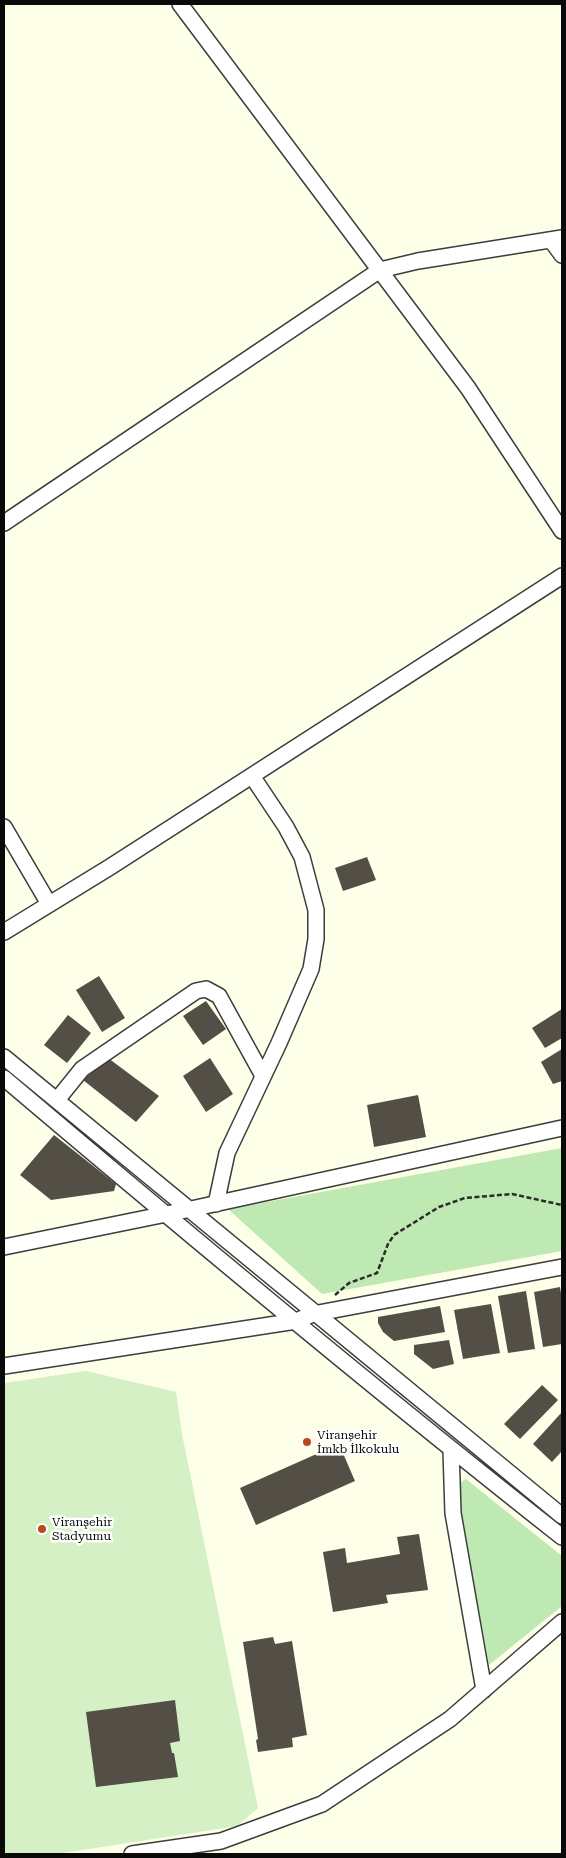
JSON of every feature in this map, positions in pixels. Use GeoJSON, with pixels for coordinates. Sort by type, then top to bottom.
{"type":"FeatureCollection","features":[{"type":"Feature","properties":{"kind":"street"},"geometry":{"type":"LineString","coordinates":[[180,4],[468,388],[562,531]]}},
{"type":"Feature","properties":{"kind":"street"},"geometry":{"type":"LineString","coordinates":[[4,523],[380,270],[418,261],[557,239],[562,255]]}},
{"type":"Feature","properties":{"kind":"street"},"geometry":{"type":"LineString","coordinates":[[4,932],[252,776],[562,576]]}},
{"type":"Feature","properties":{"kind":"street"},"geometry":{"type":"LineString","coordinates":[[216,1204],[227,1153],[264,1076],[311,969],[316,939],[316,910],[302,857],[286,827],[252,776]]}},
{"type":"Feature","properties":{"kind":"street"},"geometry":{"type":"LineString","coordinates":[[4,826],[49,904]]}},
{"type":"Feature","properties":{"kind":"street"},"geometry":{"type":"LineString","coordinates":[[57,1100],[82,1069],[196,991],[206,989],[219,996],[264,1076]]}},
{"type":"Feature","properties":{"kind":"street"},"geometry":{"type":"LineString","coordinates":[[4,1057],[191,1209],[314,1314],[562,1516]]}},
{"type":"Feature","properties":{"kind":"street"},"geometry":{"type":"LineString","coordinates":[[4,1078],[165,1214],[451,1450],[562,1537]]}},
{"type":"Feature","properties":{"kind":"street"},"geometry":{"type":"LineString","coordinates":[[4,1247],[216,1204],[562,1128]]}},
{"type":"Feature","properties":{"kind":"street"},"geometry":{"type":"LineString","coordinates":[[4,1366],[296,1321],[314,1314],[561,1270]]}},
{"type":"Feature","properties":{"kind":"street"},"geometry":{"type":"LineString","coordinates":[[451,1450],[453,1513],[484,1690]]}},
{"type":"Feature","properties":{"kind":"street"},"geometry":{"type":"LineString","coordinates":[[132,1854],[220,1841],[322,1804],[450,1719],[562,1622]]}},
{"type":"Feature","properties":{"kind":"path"},"geometry":{"type":"LineString","coordinates":[[314,1314],[349,1283],[377,1273],[388,1244],[394,1235],[439,1207],[465,1198],[512,1194],[562,1205]]}},
{"type":"Feature","properties":{"kind":"green space"},"geometry":{"type":"Polygon","coordinates":[[[562,1148],[562,1251],[322,1294],[228,1209],[562,1148]]]}},
{"type":"Feature","properties":{"kind":"green space"},"geometry":{"type":"Polygon","coordinates":[[[86,1371],[176,1392],[182,1434],[258,1808],[237,1826],[57,1854],[4,1854],[4,1383],[86,1371]]]}},
{"type":"Feature","properties":{"kind":"green space"},"geometry":{"type":"Polygon","coordinates":[[[466,1479],[562,1556],[562,1606],[489,1665],[456,1485],[466,1479]]]}},
{"type":"Feature","properties":{"kind":"building"},"geometry":{"type":"Polygon","coordinates":[[[367,857],[376,880],[343,891],[335,868],[367,857]]]}},
{"type":"Feature","properties":{"kind":"building"},"geometry":{"type":"Polygon","coordinates":[[[99,976],[125,1018],[102,1032],[76,990],[99,976]]]}},
{"type":"Feature","properties":{"kind":"building"},"geometry":{"type":"Polygon","coordinates":[[[206,1001],[226,1029],[203,1045],[183,1016],[206,1001]]]}},
{"type":"Feature","properties":{"kind":"building"},"geometry":{"type":"Polygon","coordinates":[[[562,1009],[562,1038],[545,1048],[532,1028],[562,1009]]]}},
{"type":"Feature","properties":{"kind":"building"},"geometry":{"type":"Polygon","coordinates":[[[68,1015],[91,1033],[67,1063],[44,1045],[68,1015]]]}},
{"type":"Feature","properties":{"kind":"building"},"geometry":{"type":"Polygon","coordinates":[[[562,1049],[562,1081],[553,1084],[541,1062],[562,1049]]]}},
{"type":"Feature","properties":{"kind":"building"},"geometry":{"type":"Polygon","coordinates":[[[108,1058],[159,1096],[136,1122],[83,1080],[108,1058]]]}},
{"type":"Feature","properties":{"kind":"building"},"geometry":{"type":"Polygon","coordinates":[[[210,1058],[233,1094],[206,1112],[183,1076],[210,1058]]]}},
{"type":"Feature","properties":{"kind":"building"},"geometry":{"type":"Polygon","coordinates":[[[418,1095],[426,1137],[374,1147],[367,1105],[418,1095]]]}},
{"type":"Feature","properties":{"kind":"building"},"geometry":{"type":"Polygon","coordinates":[[[54,1135],[116,1184],[114,1191],[51,1200],[20,1175],[54,1135]]]}},
{"type":"Feature","properties":{"kind":"building"},"geometry":{"type":"Polygon","coordinates":[[[560,1287],[562,1300],[562,1344],[543,1347],[534,1292],[560,1287]]]}},
{"type":"Feature","properties":{"kind":"building"},"geometry":{"type":"Polygon","coordinates":[[[526,1291],[535,1349],[508,1353],[498,1296],[526,1291]]]}},
{"type":"Feature","properties":{"kind":"building"},"geometry":{"type":"Polygon","coordinates":[[[491,1304],[500,1353],[463,1359],[454,1310],[491,1304]]]}},
{"type":"Feature","properties":{"kind":"building"},"geometry":{"type":"Polygon","coordinates":[[[440,1306],[445,1332],[394,1341],[383,1332],[378,1323],[378,1317],[440,1306]]]}},
{"type":"Feature","properties":{"kind":"building"},"geometry":{"type":"Polygon","coordinates":[[[449,1340],[454,1364],[433,1369],[414,1354],[414,1345],[449,1340]]]}},
{"type":"Feature","properties":{"kind":"building"},"geometry":{"type":"Polygon","coordinates":[[[542,1385],[558,1400],[520,1439],[504,1424],[542,1385]]]}},
{"type":"Feature","properties":{"kind":"building"},"geometry":{"type":"Polygon","coordinates":[[[562,1412],[562,1451],[552,1462],[533,1444],[562,1412]]]}},
{"type":"Feature","properties":{"kind":"building"},"geometry":{"type":"Polygon","coordinates":[[[339,1444],[355,1481],[256,1525],[240,1488],[339,1444]]]}},
{"type":"Feature","properties":{"kind":"building"},"geometry":{"type":"Polygon","coordinates":[[[419,1534],[428,1590],[386,1595],[388,1603],[333,1612],[323,1552],[345,1548],[347,1563],[400,1554],[397,1537],[419,1534]]]}},
{"type":"Feature","properties":{"kind":"building"},"geometry":{"type":"Polygon","coordinates":[[[273,1637],[275,1644],[292,1641],[307,1735],[292,1738],[293,1747],[258,1752],[256,1740],[258,1739],[243,1642],[273,1637]]]}},
{"type":"Feature","properties":{"kind":"building"},"geometry":{"type":"Polygon","coordinates":[[[175,1700],[180,1741],[170,1743],[172,1753],[174,1753],[178,1777],[96,1787],[86,1712],[175,1700]]]}},
{"type":"Feature","properties":{"kind":"place","name":"Viranşehir İmkb İlkokulu"},"geometry":{"type":"Point","coordinates":[307,1442]}},
{"type":"Feature","properties":{"kind":"place","name":"Viranşehir Stadyumu"},"geometry":{"type":"Point","coordinates":[42,1529]}}]}
